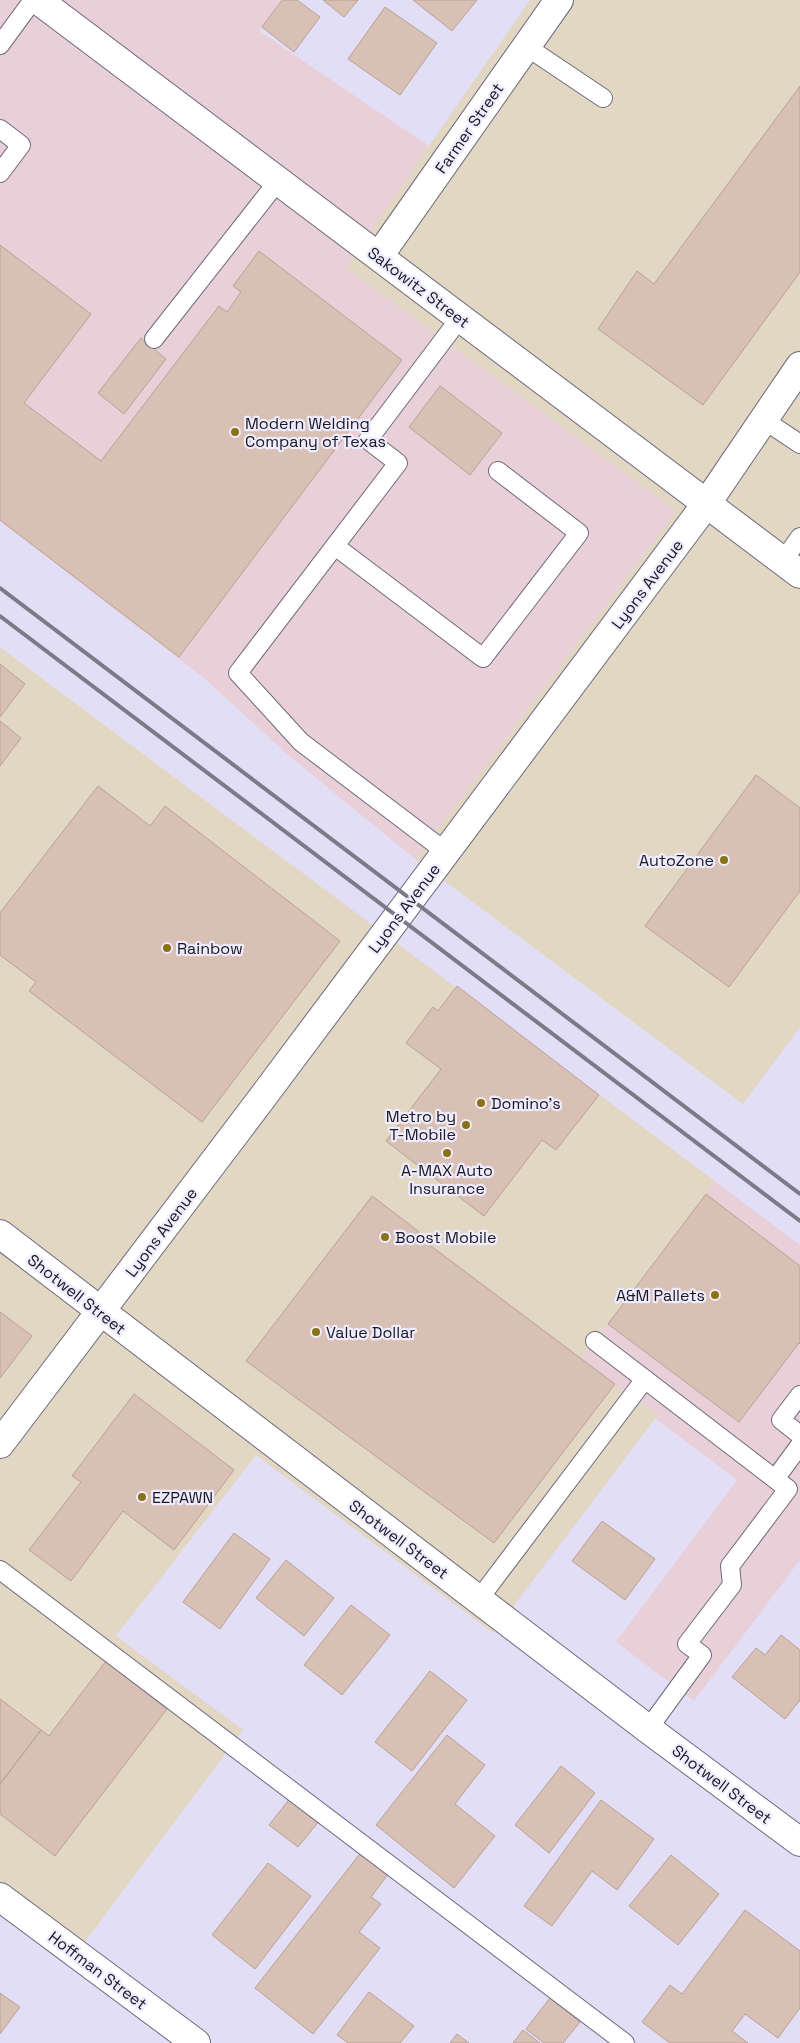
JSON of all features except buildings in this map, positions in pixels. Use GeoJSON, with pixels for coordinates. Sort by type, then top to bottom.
{"type":"FeatureCollection","features":[{"type":"Feature","properties":{"kind":"street","name":"Sakowitz Street"},"geometry":{"type":"LineString","coordinates":[[38,0],[792,568]]}},
{"type":"Feature","properties":{"kind":"street","name":"Farmer Street"},"geometry":{"type":"LineString","coordinates":[[379,256],[559,0]]}},
{"type":"Feature","properties":{"kind":"street","name":"Lyons Avenue"},"geometry":{"type":"LineString","coordinates":[[0,1444],[707,503],[800,366]]}},
{"type":"Feature","properties":{"kind":"street","name":"Shotwell Street"},"geometry":{"type":"LineString","coordinates":[[0,1234],[648,1729],[800,1842]]}},
{"type":"Feature","properties":{"kind":"street","name":"Hoffman Street"},"geometry":{"type":"LineString","coordinates":[[0,1897],[196,2043]]}},
{"type":"Feature","properties":{"kind":"lane"},"geometry":{"type":"LineString","coordinates":[[0,45],[33,0]]}},
{"type":"Feature","properties":{"kind":"lane"},"geometry":{"type":"LineString","coordinates":[[527,47],[603,98]]}},
{"type":"Feature","properties":{"kind":"lane"},"geometry":{"type":"LineString","coordinates":[[0,129],[22,145],[0,173]]}},
{"type":"Feature","properties":{"kind":"lane"},"geometry":{"type":"LineString","coordinates":[[154,338],[278,181]]}},
{"type":"Feature","properties":{"kind":"lane"},"geometry":{"type":"LineString","coordinates":[[446,852],[301,742],[238,673],[398,463],[368,440],[460,318]]}},
{"type":"Feature","properties":{"kind":"lane"},"geometry":{"type":"LineString","coordinates":[[764,420],[800,444]]}},
{"type":"Feature","properties":{"kind":"lane"},"geometry":{"type":"LineString","coordinates":[[335,546],[483,658],[580,533],[498,471]]}},
{"type":"Feature","properties":{"kind":"lane"},"geometry":{"type":"LineString","coordinates":[[792,568],[800,537]]}},
{"type":"Feature","properties":{"kind":"lane"},"geometry":{"type":"LineString","coordinates":[[595,1341],[788,1489],[730,1566],[732,1584],[687,1644],[702,1655],[648,1729]]}},
{"type":"Feature","properties":{"kind":"lane"},"geometry":{"type":"LineString","coordinates":[[479,1599],[645,1379]]}},
{"type":"Feature","properties":{"kind":"lane"},"geometry":{"type":"LineString","coordinates":[[800,1395],[781,1420],[800,1435]]}},
{"type":"Feature","properties":{"kind":"lane"},"geometry":{"type":"LineString","coordinates":[[775,1479],[800,1446]]}},
{"type":"Feature","properties":{"kind":"lane"},"geometry":{"type":"LineString","coordinates":[[0,1570],[625,2043]]}},
{"type":"Feature","properties":{"kind":"shaded area"},"geometry":{"type":"Polygon","coordinates":[[[0,0],[281,0],[259,31],[429,146],[346,268],[676,511],[415,859],[288,755],[204,678],[0,521],[0,0]]]}},
{"type":"Feature","properties":{"kind":"shaded area"},"geometry":{"type":"Polygon","coordinates":[[[530,0],[800,0],[800,1027],[743,1104],[415,859],[676,511],[345,267],[530,0]]]}},
{"type":"Feature","properties":{"kind":"shaded area"},"geometry":{"type":"Polygon","coordinates":[[[0,647],[715,1181],[581,1359],[658,1415],[493,1633],[256,1455],[116,1636],[243,1730],[67,1966],[0,1915],[0,647]]]}},
{"type":"Feature","properties":{"kind":"shaded area"},"geometry":{"type":"Polygon","coordinates":[[[715,1181],[800,1245],[800,1560],[694,1701],[616,1642],[737,1480],[655,1418],[658,1415],[581,1359],[715,1181]]]}},
{"type":"Feature","properties":{"kind":"railway"},"geometry":{"type":"LineString","coordinates":[[0,588],[800,1194]]}},
{"type":"Feature","properties":{"kind":"railway"},"geometry":{"type":"LineString","coordinates":[[0,616],[800,1221]]}},
{"type":"Feature","properties":{"kind":"place","name":"Modern Welding Company of Texas"},"geometry":{"type":"Point","coordinates":[235,432]}},
{"type":"Feature","properties":{"kind":"place","name":"AutoZone"},"geometry":{"type":"Point","coordinates":[724,860]}},
{"type":"Feature","properties":{"kind":"place","name":"Rainbow"},"geometry":{"type":"Point","coordinates":[167,948]}},
{"type":"Feature","properties":{"kind":"place","name":"Domino's"},"geometry":{"type":"Point","coordinates":[481,1103]}},
{"type":"Feature","properties":{"kind":"place","name":"Metro by T-Mobile"},"geometry":{"type":"Point","coordinates":[466,1125]}},
{"type":"Feature","properties":{"kind":"place","name":"A-MAX Auto Insurance"},"geometry":{"type":"Point","coordinates":[447,1153]}},
{"type":"Feature","properties":{"kind":"place","name":"Boost Mobile"},"geometry":{"type":"Point","coordinates":[385,1237]}},
{"type":"Feature","properties":{"kind":"place","name":"A&M Pallets"},"geometry":{"type":"Point","coordinates":[715,1295]}},
{"type":"Feature","properties":{"kind":"place","name":"Value Dollar"},"geometry":{"type":"Point","coordinates":[316,1332]}},
{"type":"Feature","properties":{"kind":"place","name":"EZPAWN"},"geometry":{"type":"Point","coordinates":[142,1497]}}]}
